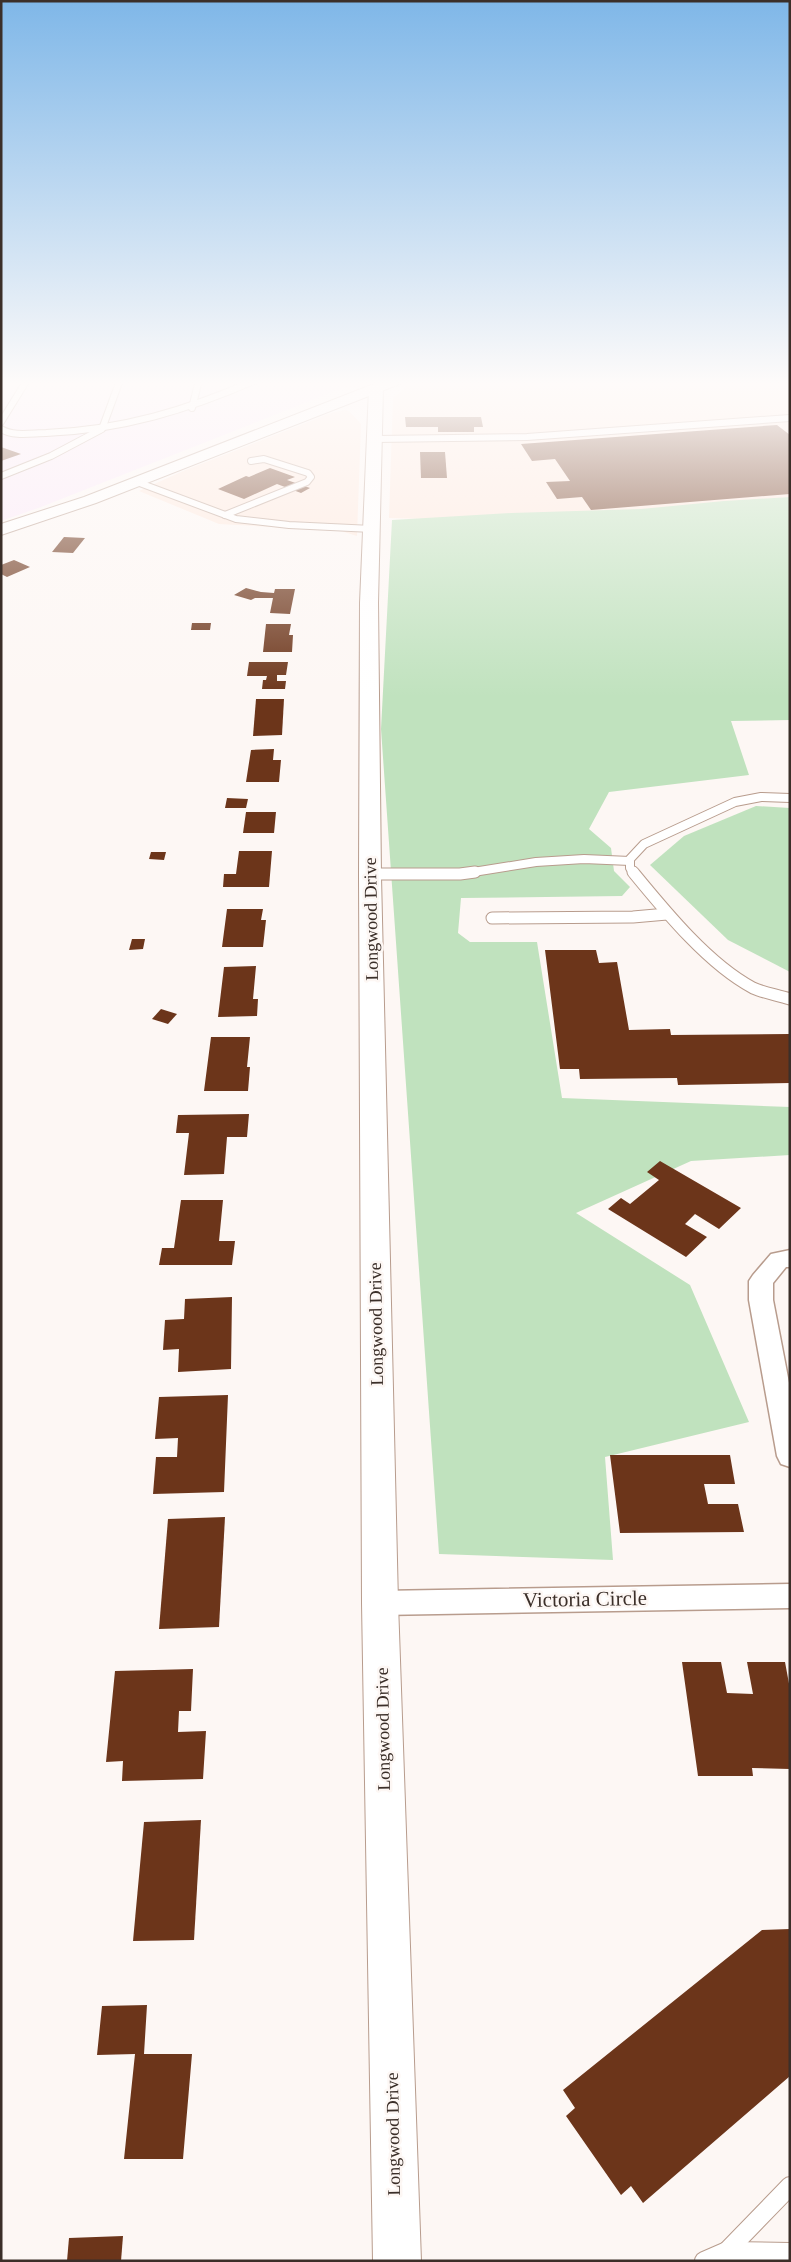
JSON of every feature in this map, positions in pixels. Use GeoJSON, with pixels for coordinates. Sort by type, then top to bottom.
{"type":"FeatureCollection","features":[{"type":"Feature","properties":{"kind":"main road"},"geometry":{"type":"LineString","coordinates":[[1,530],[127,486]]}},
{"type":"Feature","properties":{"kind":"main road","name":"Longwood Drive"},"geometry":{"type":"LineString","coordinates":[[373,486],[369,603],[370,874],[380,1602],[396,2261]]}},
{"type":"Feature","properties":{"kind":"street"},"geometry":{"type":"LineString","coordinates":[[790,1258],[779,1260],[761,1281],[760,1300],[790,1456]]}},
{"type":"Feature","properties":{"kind":"street","name":"Victoria Circle"},"geometry":{"type":"LineString","coordinates":[[380,1602],[790,1596]]}},
{"type":"Feature","properties":{"kind":"lane"},"geometry":{"type":"LineString","coordinates":[[146,486],[236,519],[289,525],[372,529]]}},
{"type":"Feature","properties":{"kind":"lane"},"geometry":{"type":"LineString","coordinates":[[225,515],[298,486]]}},
{"type":"Feature","properties":{"kind":"lane"},"geometry":{"type":"LineString","coordinates":[[790,798],[761,797],[735,802],[644,844],[630,861],[630,868],[667,914],[720,965],[754,988],[790,999]]}},
{"type":"Feature","properties":{"kind":"lane"},"geometry":{"type":"LineString","coordinates":[[370,874],[460,874],[536,862],[584,859],[630,861]]}},
{"type":"Feature","properties":{"kind":"lane"},"geometry":{"type":"LineString","coordinates":[[492,918],[633,917],[667,914]]}},
{"type":"Feature","properties":{"kind":"lane"},"geometry":{"type":"LineString","coordinates":[[704,2261],[727,2251],[790,2186]]}},
{"type":"Feature","properties":{"kind":"lane"},"geometry":{"type":"LineString","coordinates":[[727,2251],[790,2252]]}},
{"type":"Feature","properties":{"kind":"shaded area"},"geometry":{"type":"Polygon","coordinates":[[[1,486],[95,486],[41,507],[1,521],[1,486]]]}},
{"type":"Feature","properties":{"kind":"shaded area"},"geometry":{"type":"Polygon","coordinates":[[[151,486],[359,486],[357,536],[341,531],[219,524],[139,491],[151,486]]]}},
{"type":"Feature","properties":{"kind":"shaded area"},"geometry":{"type":"Polygon","coordinates":[[[390,486],[790,486],[790,497],[512,521],[389,518],[390,486]]]}},
{"type":"Feature","properties":{"kind":"green space"},"geometry":{"type":"Polygon","coordinates":[[[790,497],[790,720],[731,721],[749,775],[609,792],[589,829],[611,848],[614,871],[630,887],[622,896],[461,898],[458,933],[470,942],[537,942],[562,1098],[790,1107],[790,1155],[691,1161],[576,1213],[690,1285],[749,1422],[605,1457],[613,1560],[439,1554],[381,729],[392,520],[511,513],[641,509],[790,497]]]}},
{"type":"Feature","properties":{"kind":"green space"},"geometry":{"type":"Polygon","coordinates":[[[756,806],[790,808],[790,972],[728,940],[650,865],[684,836],[756,806]]]}},
{"type":"Feature","properties":{"kind":"building"},"geometry":{"type":"Polygon","coordinates":[[[225,486],[274,486],[244,499],[218,489],[225,486]]]}},
{"type":"Feature","properties":{"kind":"building"},"geometry":{"type":"Polygon","coordinates":[[[281,486],[303,486],[310,488],[301,493],[281,486]]]}},
{"type":"Feature","properties":{"kind":"building"},"geometry":{"type":"Polygon","coordinates":[[[548,486],[790,486],[790,494],[591,510],[582,497],[557,499],[548,486]]]}},
{"type":"Feature","properties":{"kind":"building"},"geometry":{"type":"Polygon","coordinates":[[[64,537],[85,538],[73,553],[52,552],[64,537]]]}},
{"type":"Feature","properties":{"kind":"building"},"geometry":{"type":"Polygon","coordinates":[[[14,560],[30,567],[7,577],[1,574],[1,565],[14,560]]]}},
{"type":"Feature","properties":{"kind":"building"},"geometry":{"type":"Polygon","coordinates":[[[246,588],[274,593],[275,589],[295,589],[290,614],[270,613],[273,598],[255,598],[251,600],[234,595],[246,588]]]}},
{"type":"Feature","properties":{"kind":"building"},"geometry":{"type":"Polygon","coordinates":[[[192,623],[211,623],[210,630],[191,630],[192,623]]]}},
{"type":"Feature","properties":{"kind":"building"},"geometry":{"type":"Polygon","coordinates":[[[266,624],[291,624],[289,635],[293,635],[292,652],[263,652],[266,624]]]}},
{"type":"Feature","properties":{"kind":"building"},"geometry":{"type":"Polygon","coordinates":[[[249,662],[288,662],[286,675],[277,675],[277,681],[286,681],[285,689],[262,689],[263,680],[266,680],[267,676],[247,676],[249,662]]]}},
{"type":"Feature","properties":{"kind":"building"},"geometry":{"type":"Polygon","coordinates":[[[256,699],[284,699],[282,735],[253,736],[256,699]]]}},
{"type":"Feature","properties":{"kind":"building"},"geometry":{"type":"Polygon","coordinates":[[[274,749],[273,760],[281,760],[279,782],[246,782],[251,750],[274,749]]]}},
{"type":"Feature","properties":{"kind":"building"},"geometry":{"type":"Polygon","coordinates":[[[227,798],[248,799],[246,808],[225,808],[227,798]]]}},
{"type":"Feature","properties":{"kind":"building"},"geometry":{"type":"Polygon","coordinates":[[[246,812],[276,812],[274,833],[243,833],[246,812]]]}},
{"type":"Feature","properties":{"kind":"building"},"geometry":{"type":"Polygon","coordinates":[[[239,851],[272,851],[269,887],[223,887],[224,874],[236,874],[239,851]]]}},
{"type":"Feature","properties":{"kind":"building"},"geometry":{"type":"Polygon","coordinates":[[[151,852],[166,852],[164,860],[149,859],[151,852]]]}},
{"type":"Feature","properties":{"kind":"building"},"geometry":{"type":"Polygon","coordinates":[[[227,909],[263,909],[261,920],[266,920],[263,947],[222,947],[227,909]]]}},
{"type":"Feature","properties":{"kind":"building"},"geometry":{"type":"Polygon","coordinates":[[[132,939],[145,939],[143,949],[129,950],[132,939]]]}},
{"type":"Feature","properties":{"kind":"building"},"geometry":{"type":"Polygon","coordinates":[[[545,950],[596,950],[599,963],[617,962],[629,1030],[670,1029],[671,1035],[790,1034],[790,1083],[678,1085],[677,1078],[580,1079],[579,1069],[560,1069],[545,950]]]}},
{"type":"Feature","properties":{"kind":"building"},"geometry":{"type":"Polygon","coordinates":[[[256,966],[253,999],[258,999],[257,1016],[218,1017],[224,967],[256,966]]]}},
{"type":"Feature","properties":{"kind":"building"},"geometry":{"type":"Polygon","coordinates":[[[161,1009],[177,1014],[168,1024],[152,1019],[161,1009]]]}},
{"type":"Feature","properties":{"kind":"building"},"geometry":{"type":"Polygon","coordinates":[[[211,1037],[250,1037],[247,1067],[250,1067],[248,1091],[204,1091],[211,1037]]]}},
{"type":"Feature","properties":{"kind":"building"},"geometry":{"type":"Polygon","coordinates":[[[249,1114],[247,1137],[227,1137],[224,1174],[184,1175],[189,1133],[176,1133],[178,1115],[249,1114]]]}},
{"type":"Feature","properties":{"kind":"building"},"geometry":{"type":"Polygon","coordinates":[[[660,1161],[741,1208],[719,1229],[695,1214],[685,1224],[707,1237],[686,1257],[608,1209],[621,1198],[630,1204],[659,1180],[647,1172],[660,1161]]]}},
{"type":"Feature","properties":{"kind":"building"},"geometry":{"type":"Polygon","coordinates":[[[181,1200],[223,1200],[219,1241],[235,1241],[232,1265],[159,1265],[162,1248],[174,1248],[181,1200]]]}},
{"type":"Feature","properties":{"kind":"building"},"geometry":{"type":"Polygon","coordinates":[[[232,1297],[231,1369],[178,1372],[179,1349],[163,1350],[165,1320],[184,1319],[185,1299],[232,1297]]]}},
{"type":"Feature","properties":{"kind":"building"},"geometry":{"type":"Polygon","coordinates":[[[228,1395],[224,1492],[153,1494],[156,1457],[177,1457],[178,1438],[155,1439],[159,1397],[228,1395]]]}},
{"type":"Feature","properties":{"kind":"building"},"geometry":{"type":"Polygon","coordinates":[[[610,1455],[730,1455],[735,1484],[704,1484],[708,1504],[738,1504],[744,1532],[620,1533],[610,1455]]]}},
{"type":"Feature","properties":{"kind":"building"},"geometry":{"type":"Polygon","coordinates":[[[225,1517],[219,1627],[159,1629],[168,1519],[225,1517]]]}},
{"type":"Feature","properties":{"kind":"building"},"geometry":{"type":"Polygon","coordinates":[[[682,1662],[721,1662],[727,1693],[753,1694],[747,1662],[785,1662],[790,1689],[790,1769],[752,1768],[753,1776],[698,1776],[682,1662]]]}},
{"type":"Feature","properties":{"kind":"building"},"geometry":{"type":"Polygon","coordinates":[[[193,1669],[191,1711],[179,1711],[178,1732],[206,1731],[203,1779],[122,1781],[123,1761],[106,1762],[115,1671],[193,1669]]]}},
{"type":"Feature","properties":{"kind":"building"},"geometry":{"type":"Polygon","coordinates":[[[201,1820],[194,1940],[133,1941],[144,1822],[201,1820]]]}},
{"type":"Feature","properties":{"kind":"building"},"geometry":{"type":"Polygon","coordinates":[[[790,1929],[790,2076],[643,2203],[631,2186],[621,2195],[566,2116],[575,2108],[563,2090],[762,1930],[790,1929]]]}},
{"type":"Feature","properties":{"kind":"building"},"geometry":{"type":"Polygon","coordinates":[[[147,2005],[144,2054],[192,2054],[183,2159],[124,2159],[135,2054],[97,2055],[102,2006],[147,2005]]]}},
{"type":"Feature","properties":{"kind":"building"},"geometry":{"type":"Polygon","coordinates":[[[123,2236],[121,2261],[67,2261],[69,2238],[123,2236]]]}}]}
